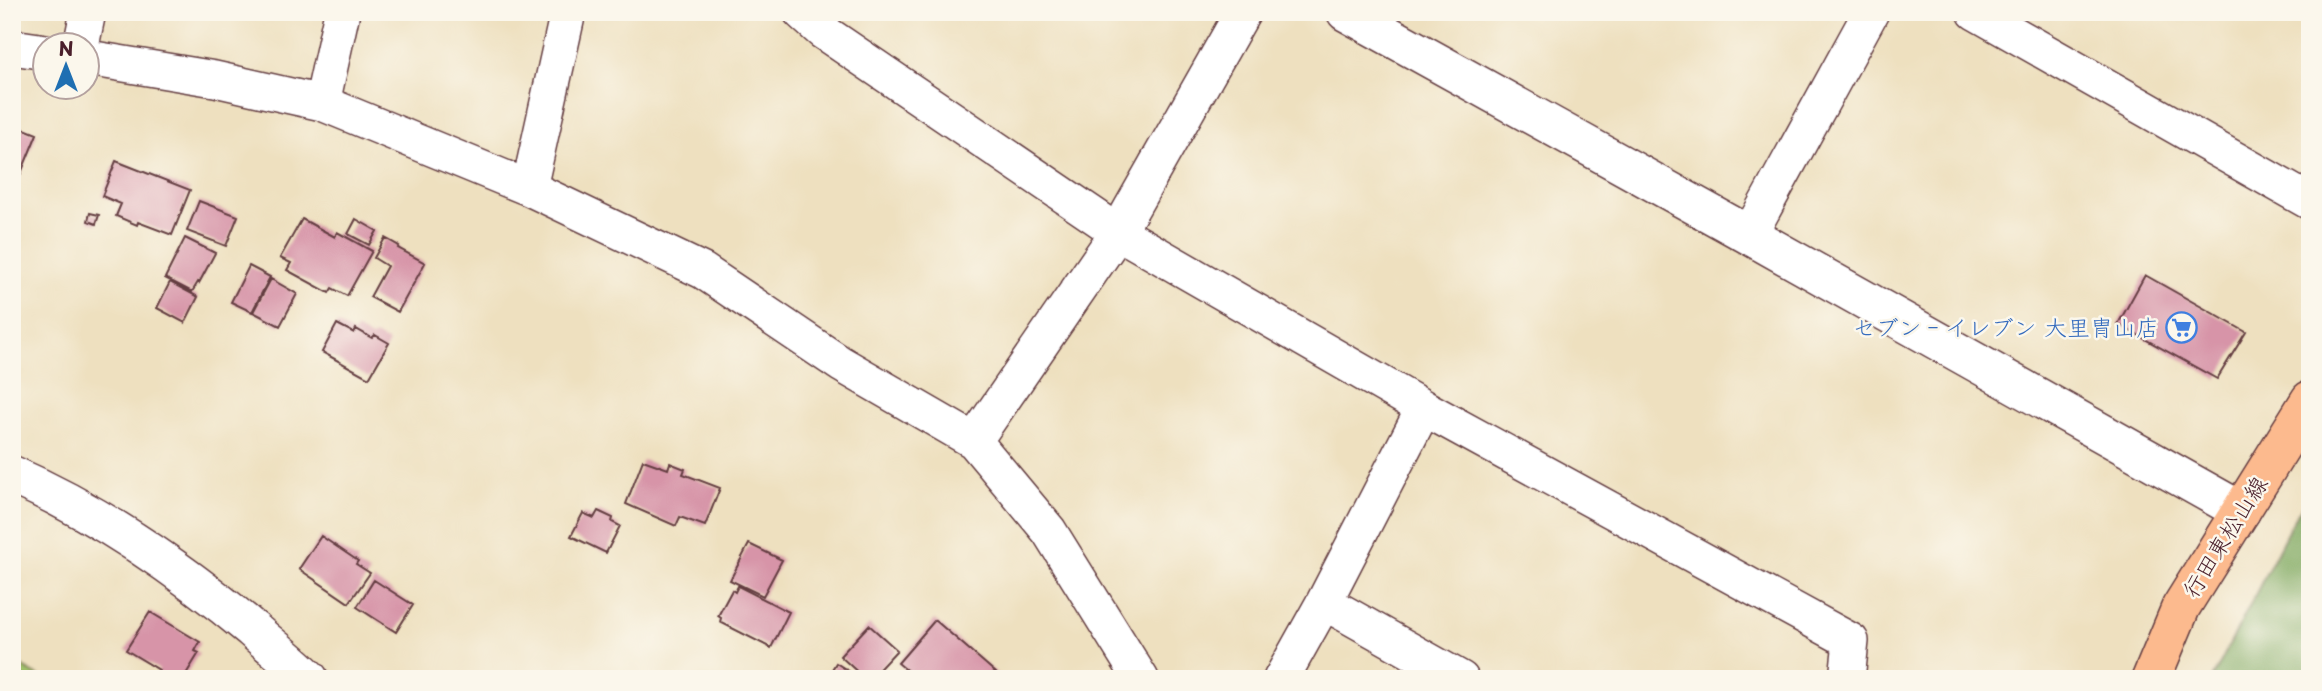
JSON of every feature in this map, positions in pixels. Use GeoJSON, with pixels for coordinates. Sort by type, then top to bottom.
{"type":"FeatureCollection","features":[{"type":"Feature","properties":{"kind":"main road","name":"行田東松山線"},"geometry":{"type":"LineString","coordinates":[[2151,679],[2181,607],[2310,400]]}},
{"type":"Feature","properties":{"kind":"street"},"geometry":{"type":"LineString","coordinates":[[84,32],[88,12]]}},
{"type":"Feature","properties":{"kind":"street"},"geometry":{"type":"LineString","coordinates":[[323,103],[342,12]]}},
{"type":"Feature","properties":{"kind":"street"},"geometry":{"type":"LineString","coordinates":[[529,188],[568,12]]}},
{"type":"Feature","properties":{"kind":"street"},"geometry":{"type":"LineString","coordinates":[[801,12],[822,32],[1118,232],[1424,408],[1851,640],[1847,679]]}},
{"type":"Feature","properties":{"kind":"street"},"geometry":{"type":"LineString","coordinates":[[974,441],[1118,232],[1243,12]]}},
{"type":"Feature","properties":{"kind":"street"},"geometry":{"type":"LineString","coordinates":[[1346,12],[2241,511]]}},
{"type":"Feature","properties":{"kind":"street"},"geometry":{"type":"LineString","coordinates":[[1749,235],[1871,12]]}},
{"type":"Feature","properties":{"kind":"street"},"geometry":{"type":"LineString","coordinates":[[1975,12],[2310,202]]}},
{"type":"Feature","properties":{"kind":"street"},"geometry":{"type":"LineString","coordinates":[[12,47],[32,50]]}},
{"type":"Feature","properties":{"kind":"street"},"geometry":{"type":"LineString","coordinates":[[102,60],[215,79],[323,103],[529,188],[703,271],[841,364],[974,441],[1049,531],[1141,679]]}},
{"type":"Feature","properties":{"kind":"street"},"geometry":{"type":"LineString","coordinates":[[1281,679],[1424,408]]}},
{"type":"Feature","properties":{"kind":"street"},"geometry":{"type":"LineString","coordinates":[[12,475],[57,497],[166,562],[209,593],[309,679]]}},
{"type":"Feature","properties":{"kind":"street"},"geometry":{"type":"LineString","coordinates":[[1324,601],[1461,679]]}},
{"type":"Feature","properties":{"kind":"green space"},"geometry":{"type":"Polygon","coordinates":[[[2310,498],[2310,679],[2212,679],[2296,515],[2310,498]]]}},
{"type":"Feature","properties":{"kind":"green space"},"geometry":{"type":"Polygon","coordinates":[[[21,666],[44,679],[14,679],[21,666]]]}},
{"type":"Feature","properties":{"kind":"building"},"geometry":{"type":"Polygon","coordinates":[[[12,124],[37,134],[19,178],[12,175],[12,124]]]}},
{"type":"Feature","properties":{"kind":"building"},"geometry":{"type":"Polygon","coordinates":[[[116,161],[190,190],[172,235],[116,216],[121,204],[102,196],[116,161]]]}},
{"type":"Feature","properties":{"kind":"building"},"geometry":{"type":"Polygon","coordinates":[[[199,201],[238,216],[226,246],[187,231],[199,201]]]}},
{"type":"Feature","properties":{"kind":"building"},"geometry":{"type":"Polygon","coordinates":[[[90,213],[99,215],[96,224],[88,221],[90,213]]]}},
{"type":"Feature","properties":{"kind":"building"},"geometry":{"type":"Polygon","coordinates":[[[302,219],[335,237],[337,232],[372,251],[347,296],[332,288],[329,293],[287,270],[291,263],[280,258],[302,219]]]}},
{"type":"Feature","properties":{"kind":"building"},"geometry":{"type":"Polygon","coordinates":[[[356,219],[377,231],[369,245],[348,234],[356,219]]]}},
{"type":"Feature","properties":{"kind":"building"},"geometry":{"type":"Polygon","coordinates":[[[185,238],[215,253],[192,292],[165,278],[185,238]]]}},
{"type":"Feature","properties":{"kind":"building"},"geometry":{"type":"Polygon","coordinates":[[[385,238],[425,263],[398,312],[370,297],[387,266],[374,258],[385,238]]]}},
{"type":"Feature","properties":{"kind":"building"},"geometry":{"type":"Polygon","coordinates":[[[249,266],[270,277],[252,312],[231,302],[249,266]]]}},
{"type":"Feature","properties":{"kind":"building","name":"セブン‐イレブン 大里冑山店"},"geometry":{"type":"Polygon","coordinates":[[[2145,275],[2246,332],[2217,379],[2118,324],[2145,275]]]}},
{"type":"Feature","properties":{"kind":"building"},"geometry":{"type":"Polygon","coordinates":[[[271,279],[297,294],[280,326],[253,312],[271,279]]]}},
{"type":"Feature","properties":{"kind":"building"},"geometry":{"type":"Polygon","coordinates":[[[170,282],[198,297],[185,323],[157,308],[170,282]]]}},
{"type":"Feature","properties":{"kind":"building"},"geometry":{"type":"Polygon","coordinates":[[[337,324],[354,333],[356,329],[372,338],[375,335],[389,343],[369,378],[322,352],[337,324]]]}},
{"type":"Feature","properties":{"kind":"building"},"geometry":{"type":"Polygon","coordinates":[[[643,460],[668,469],[670,463],[685,469],[683,474],[720,488],[705,526],[680,517],[676,526],[626,504],[643,460]]]}},
{"type":"Feature","properties":{"kind":"building"},"geometry":{"type":"Polygon","coordinates":[[[598,511],[613,518],[612,522],[620,526],[606,553],[571,536],[583,513],[594,518],[598,511]]]}},
{"type":"Feature","properties":{"kind":"building"},"geometry":{"type":"Polygon","coordinates":[[[321,536],[358,561],[356,564],[370,573],[349,603],[299,569],[321,536]]]}},
{"type":"Feature","properties":{"kind":"building"},"geometry":{"type":"Polygon","coordinates":[[[749,544],[782,560],[763,596],[730,580],[749,544]]]}},
{"type":"Feature","properties":{"kind":"building"},"geometry":{"type":"Polygon","coordinates":[[[374,580],[413,605],[396,632],[357,607],[374,580]]]}},
{"type":"Feature","properties":{"kind":"building"},"geometry":{"type":"Polygon","coordinates":[[[738,586],[789,612],[771,648],[720,622],[721,618],[718,616],[732,590],[735,592],[738,586]]]}},
{"type":"Feature","properties":{"kind":"building"},"geometry":{"type":"Polygon","coordinates":[[[150,612],[200,642],[195,651],[199,653],[183,679],[165,679],[157,674],[159,670],[126,650],[150,612]]]}},
{"type":"Feature","properties":{"kind":"building"},"geometry":{"type":"Polygon","coordinates":[[[935,620],[1003,679],[917,679],[898,663],[935,620]]]}},
{"type":"Feature","properties":{"kind":"building"},"geometry":{"type":"Polygon","coordinates":[[[869,625],[897,650],[871,678],[865,673],[862,676],[840,656],[869,625]]]}},
{"type":"Feature","properties":{"kind":"building"},"geometry":{"type":"Polygon","coordinates":[[[836,663],[861,679],[826,679],[836,663]]]}},
{"type":"Feature","properties":{"kind":"place","name":"セブン‐イレブン 大里冑山店"},"geometry":{"type":"Point","coordinates":[2182,328]}}]}
